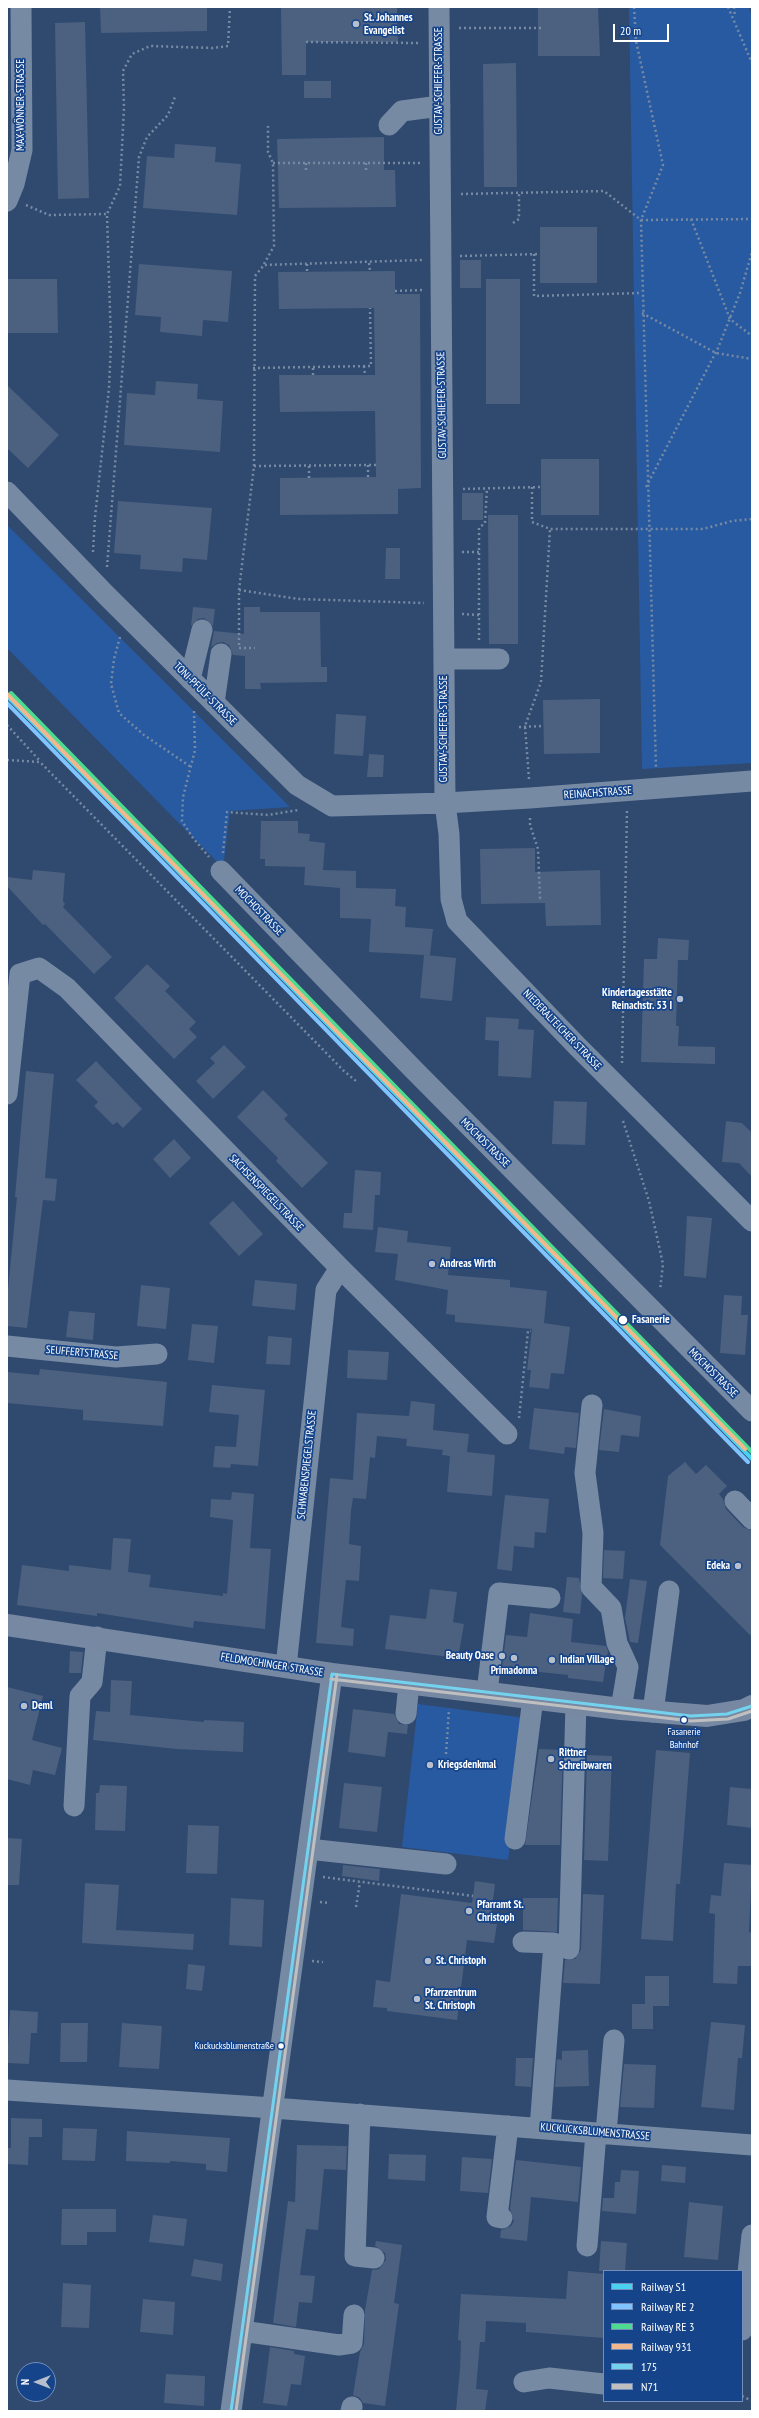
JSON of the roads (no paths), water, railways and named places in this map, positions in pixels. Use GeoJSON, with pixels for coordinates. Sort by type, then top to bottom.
{"type":"FeatureCollection","features":[{"type":"Feature","properties":{"kind":"main road","name":"FELDMOCHINGER STRASSE"},"geometry":{"type":"LineString","coordinates":[[7,1626],[97,1637],[332,1674],[487,1692],[621,1710],[707,1716],[744,1710],[752,1706]]}},
{"type":"Feature","properties":{"kind":"street","name":"MAX-WÖNNER-STRASSE"},"geometry":{"type":"LineString","coordinates":[[8,199],[22,150],[21,7]]}},
{"type":"Feature","properties":{"kind":"street","name":"GUSTAV-SCHIEFER-STRASSE"},"geometry":{"type":"LineString","coordinates":[[439,7],[445,803]]}},
{"type":"Feature","properties":{"kind":"street"},"geometry":{"type":"LineString","coordinates":[[389,125],[402,111],[414,108],[440,106]]}},
{"type":"Feature","properties":{"kind":"street","name":"TONI-PFÜLF-STRASSE"},"geometry":{"type":"LineString","coordinates":[[7,492],[98,587],[296,785],[332,806],[445,803]]}},
{"type":"Feature","properties":{"kind":"street"},"geometry":{"type":"LineString","coordinates":[[193,682],[202,630]]}},
{"type":"Feature","properties":{"kind":"street"},"geometry":{"type":"LineString","coordinates":[[214,703],[233,652]]}},
{"type":"Feature","properties":{"kind":"street"},"geometry":{"type":"LineString","coordinates":[[444,659],[489,659]]}},
{"type":"Feature","properties":{"kind":"street","name":"REINACHSTRASSE"},"geometry":{"type":"LineString","coordinates":[[445,803],[752,781]]}},
{"type":"Feature","properties":{"kind":"street","name":"NIEDERALTEICHER STRASSE"},"geometry":{"type":"LineString","coordinates":[[445,803],[449,834],[450,899],[457,921],[752,1221]]}},
{"type":"Feature","properties":{"kind":"street","name":"MOCHOSTRASSE"},"geometry":{"type":"LineString","coordinates":[[221,871],[653,1313],[752,1411]]}},
{"type":"Feature","properties":{"kind":"street","name":"SACHSENSPIEGELSTRASSE"},"geometry":{"type":"LineString","coordinates":[[7,1094],[20,974],[39,968],[67,988],[340,1268],[507,1434]]}},
{"type":"Feature","properties":{"kind":"street","name":"SCHWABENSPIEGELSTRASSE"},"geometry":{"type":"LineString","coordinates":[[286,1667],[326,1290],[340,1268]]}},
{"type":"Feature","properties":{"kind":"street","name":"SEUFFERTSTRASSE"},"geometry":{"type":"LineString","coordinates":[[7,1346],[116,1357],[157,1354]]}},
{"type":"Feature","properties":{"kind":"street"},"geometry":{"type":"LineString","coordinates":[[592,1405],[585,1473],[593,1533],[591,1587],[611,1608],[617,1643],[628,1667],[621,1710]]}},
{"type":"Feature","properties":{"kind":"street"},"geometry":{"type":"LineString","coordinates":[[735,1501],[752,1519]]}},
{"type":"Feature","properties":{"kind":"street"},"geometry":{"type":"LineString","coordinates":[[654,1712],[669,1591]]}},
{"type":"Feature","properties":{"kind":"street"},"geometry":{"type":"LineString","coordinates":[[487,1692],[500,1593],[550,1598]]}},
{"type":"Feature","properties":{"kind":"street"},"geometry":{"type":"LineString","coordinates":[[74,1806],[80,1696],[92,1682],[97,1637]]}},
{"type":"Feature","properties":{"kind":"street"},"geometry":{"type":"LineString","coordinates":[[231,2411],[332,1674]]}},
{"type":"Feature","properties":{"kind":"street"},"geometry":{"type":"LineString","coordinates":[[406,1714],[409,1683]]}},
{"type":"Feature","properties":{"kind":"street"},"geometry":{"type":"LineString","coordinates":[[514,1840],[533,1698]]}},
{"type":"Feature","properties":{"kind":"street"},"geometry":{"type":"LineString","coordinates":[[569,1948],[576,1704]]}},
{"type":"Feature","properties":{"kind":"street"},"geometry":{"type":"LineString","coordinates":[[308,1849],[446,1864]]}},
{"type":"Feature","properties":{"kind":"street"},"geometry":{"type":"LineString","coordinates":[[523,1942],[554,1944],[540,2128]]}},
{"type":"Feature","properties":{"kind":"street"},"geometry":{"type":"LineString","coordinates":[[587,2246],[614,2040]]}},
{"type":"Feature","properties":{"kind":"street","name":"KUCKUCKSBLUMENSTRASSE"},"geometry":{"type":"LineString","coordinates":[[7,2090],[360,2114],[752,2145]]}},
{"type":"Feature","properties":{"kind":"street"},"geometry":{"type":"LineString","coordinates":[[360,2114],[355,2256],[374,2258]]}},
{"type":"Feature","properties":{"kind":"street"},"geometry":{"type":"LineString","coordinates":[[502,2218],[497,2217],[508,2126]]}},
{"type":"Feature","properties":{"kind":"street"},"geometry":{"type":"LineString","coordinates":[[743,2320],[752,2235]]}},
{"type":"Feature","properties":{"kind":"street"},"geometry":{"type":"LineString","coordinates":[[242,2331],[339,2345],[352,2343],[354,2315]]}},
{"type":"Feature","properties":{"kind":"street"},"geometry":{"type":"LineString","coordinates":[[524,2382],[549,2378],[603,2384]]}},
{"type":"Feature","properties":{"kind":"rail line","name":"931"},"geometry":{"type":"LineString","coordinates":[[7,694],[745,1449]]}},
{"type":"Feature","properties":{"kind":"rail line","name":"S1"},"geometry":{"type":"LineString","coordinates":[[7,696],[752,1459]]}},
{"type":"Feature","properties":{"kind":"place","name":"St. Johannes Evangelist"},"geometry":{"type":"Point","coordinates":[356,24]}},
{"type":"Feature","properties":{"kind":"place","name":"Kindertagesstätte Reinachstr. 53 I"},"geometry":{"type":"Point","coordinates":[680,999]}},
{"type":"Feature","properties":{"kind":"place","name":"Andreas Wirth"},"geometry":{"type":"Point","coordinates":[432,1264]}},
{"type":"Feature","properties":{"kind":"place","name":"Fasanerie"},"geometry":{"type":"Point","coordinates":[623,1320]}},
{"type":"Feature","properties":{"kind":"place","name":"Edeka"},"geometry":{"type":"Point","coordinates":[738,1566]}},
{"type":"Feature","properties":{"kind":"place","name":"Beauty Oase"},"geometry":{"type":"Point","coordinates":[502,1656]}},
{"type":"Feature","properties":{"kind":"place","name":"Primadonna"},"geometry":{"type":"Point","coordinates":[514,1658]}},
{"type":"Feature","properties":{"kind":"place","name":"Indian Village"},"geometry":{"type":"Point","coordinates":[552,1660]}},
{"type":"Feature","properties":{"kind":"place","name":"Deml"},"geometry":{"type":"Point","coordinates":[24,1706]}},
{"type":"Feature","properties":{"kind":"place","name":"Fasanerie Bahnhof"},"geometry":{"type":"Point","coordinates":[684,1720]}},
{"type":"Feature","properties":{"kind":"place","name":"Rittner Schreibwaren"},"geometry":{"type":"Point","coordinates":[551,1759]}},
{"type":"Feature","properties":{"kind":"place","name":"Kriegsdenkmal"},"geometry":{"type":"Point","coordinates":[430,1765]}},
{"type":"Feature","properties":{"kind":"place","name":"Pfarramt St. Christoph"},"geometry":{"type":"Point","coordinates":[469,1911]}},
{"type":"Feature","properties":{"kind":"place","name":"St. Christoph"},"geometry":{"type":"Point","coordinates":[428,1961]}},
{"type":"Feature","properties":{"kind":"place","name":"Pfarrzentrum St. Christoph"},"geometry":{"type":"Point","coordinates":[417,1999]}},
{"type":"Feature","properties":{"kind":"place","name":"Kuckucksblumenstraße"},"geometry":{"type":"Point","coordinates":[281,2046]}}]}
